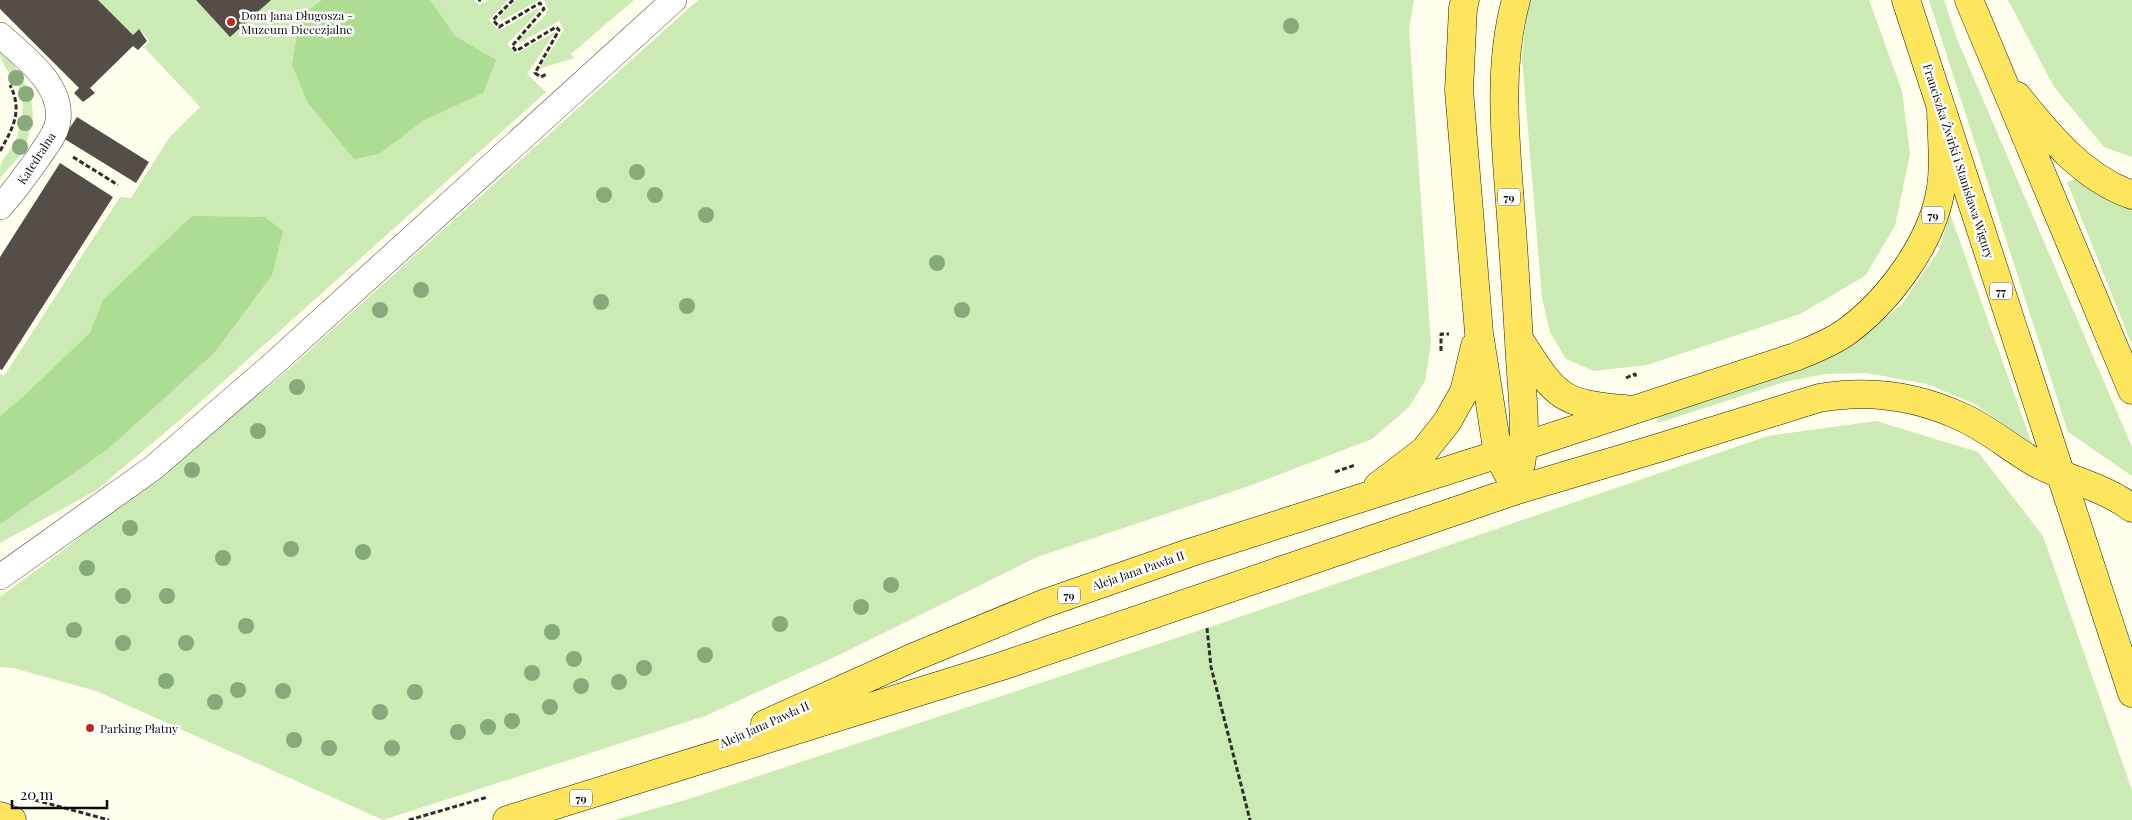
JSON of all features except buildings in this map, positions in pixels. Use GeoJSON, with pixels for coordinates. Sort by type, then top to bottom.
{"type":"FeatureCollection","features":[{"type":"Feature","properties":{"kind":"main road"},"geometry":{"type":"LineString","coordinates":[[1465,0],[1459,90],[1478,333],[1498,455],[1517,490]]}},
{"type":"Feature","properties":{"kind":"main road","name":"79"},"geometry":{"type":"LineString","coordinates":[[1516,0],[1509,26],[1506,54],[1505,142],[1519,340],[1524,446],[1813,350],[1845,333],[1876,308],[1907,268],[1934,214],[1941,187],[1941,106]]}},
{"type":"Feature","properties":{"kind":"main road","name":"Franciszka Żwirki i Stanisława Wigury"},"geometry":{"type":"LineString","coordinates":[[1906,0],[2061,475]]}},
{"type":"Feature","properties":{"kind":"main road"},"geometry":{"type":"LineString","coordinates":[[1969,0],[1996,69],[2132,390]]}},
{"type":"Feature","properties":{"kind":"main road"},"geometry":{"type":"LineString","coordinates":[[1996,69],[2032,114],[2077,162],[2110,186],[2132,195]]}},
{"type":"Feature","properties":{"kind":"main road"},"geometry":{"type":"LineString","coordinates":[[1364,497],[1424,451],[1447,422],[1464,392],[1478,333]]}},
{"type":"Feature","properties":{"kind":"main road"},"geometry":{"type":"LineString","coordinates":[[1519,340],[1543,377],[1558,393],[1574,402],[1596,407],[1634,410]]}},
{"type":"Feature","properties":{"kind":"main road","name":"Aleja Jana Pawła II"},"geometry":{"type":"LineString","coordinates":[[507,820],[1002,666],[1517,490],[1655,450],[1802,403],[1838,395],[1888,395],[1924,403],[1965,418],[2004,443]]}},
{"type":"Feature","properties":{"kind":"main road"},"geometry":{"type":"LineString","coordinates":[[2004,443],[2035,463],[2061,475],[2100,488],[2132,508]]}},
{"type":"Feature","properties":{"kind":"main road"},"geometry":{"type":"LineString","coordinates":[[2004,443],[2038,475],[2053,495],[2085,547]]}},
{"type":"Feature","properties":{"kind":"main road"},"geometry":{"type":"LineString","coordinates":[[1517,490],[1524,446]]}},
{"type":"Feature","properties":{"kind":"main road","name":"Aleja Jana Pawła II"},"geometry":{"type":"LineString","coordinates":[[654,773],[914,657],[1043,604],[1192,552],[1524,446]]}},
{"type":"Feature","properties":{"kind":"main road","name":"77"},"geometry":{"type":"LineString","coordinates":[[2061,475],[2129,684]]}},
{"type":"Feature","properties":{"kind":"main road"},"geometry":{"type":"LineString","coordinates":[[0,816],[12,820]]}},
{"type":"Feature","properties":{"kind":"street"},"geometry":{"type":"LineString","coordinates":[[0,577],[160,462],[270,367],[674,0]]}},
{"type":"Feature","properties":{"kind":"street","name":"Katedralna"},"geometry":{"type":"LineString","coordinates":[[0,35],[39,71],[54,93],[58,104],[58,122],[50,141],[14,193],[0,208]]}},
{"type":"Feature","properties":{"kind":"path"},"geometry":{"type":"LineString","coordinates":[[513,0],[493,20],[499,27],[540,4],[544,9],[512,46],[516,51],[556,27],[559,30],[535,73],[541,77],[548,73]]}},
{"type":"Feature","properties":{"kind":"path"},"geometry":{"type":"LineString","coordinates":[[0,151],[13,129],[17,99],[9,82]]}},
{"type":"Feature","properties":{"kind":"path"},"geometry":{"type":"LineString","coordinates":[[50,141],[118,185]]}},
{"type":"Feature","properties":{"kind":"path"},"geometry":{"type":"LineString","coordinates":[[1620,380],[1635,374]]}},
{"type":"Feature","properties":{"kind":"path"},"geometry":{"type":"LineString","coordinates":[[1204,597],[1212,667],[1250,820]]}},
{"type":"Feature","properties":{"kind":"path"},"geometry":{"type":"LineString","coordinates":[[28,798],[109,820]]}},
{"type":"Feature","properties":{"kind":"green space"},"geometry":{"type":"Polygon","coordinates":[[[98,0],[474,0],[479,5],[490,0],[508,0],[489,20],[499,31],[538,8],[540,10],[507,44],[516,54],[555,32],[527,74],[546,92],[187,414],[95,491],[0,543],[0,374],[4,376],[120,197],[131,198],[169,138],[200,107],[144,47],[150,41],[139,29],[133,35],[98,0]]]}},
{"type":"Feature","properties":{"kind":"green space"},"geometry":{"type":"Polygon","coordinates":[[[322,0],[430,0],[455,36],[496,60],[483,93],[424,120],[379,154],[354,159],[308,103],[292,65],[300,17],[322,0]]]}},
{"type":"Feature","properties":{"kind":"green space"},"geometry":{"type":"Polygon","coordinates":[[[516,0],[539,0],[501,21],[499,18],[516,0]]]}},
{"type":"Feature","properties":{"kind":"green space"},"geometry":{"type":"Polygon","coordinates":[[[544,0],[634,0],[571,54],[574,58],[539,69],[564,30],[559,21],[519,43],[518,41],[545,16],[548,9],[544,0]]]}},
{"type":"Feature","properties":{"kind":"green space"},"geometry":{"type":"Polygon","coordinates":[[[698,0],[1414,0],[1409,29],[1431,343],[1425,381],[1409,407],[1372,439],[1249,486],[1037,557],[841,654],[705,716],[383,820],[96,691],[13,668],[0,667],[0,597],[57,555],[279,378],[698,0]]]}},
{"type":"Feature","properties":{"kind":"green space"},"geometry":{"type":"Polygon","coordinates":[[[1528,0],[1869,0],[1902,91],[1910,154],[1895,226],[1865,276],[1800,314],[1647,365],[1594,371],[1566,359],[1550,332],[1542,298],[1522,58],[1528,0]]]}},
{"type":"Feature","properties":{"kind":"green space"},"geometry":{"type":"Polygon","coordinates":[[[1929,0],[1944,0],[1957,39],[2132,447],[2132,476],[2068,432],[1929,0]]]}},
{"type":"Feature","properties":{"kind":"green space"},"geometry":{"type":"Polygon","coordinates":[[[2008,0],[2132,0],[2132,157],[2104,147],[2054,87],[2008,0]]]}},
{"type":"Feature","properties":{"kind":"green space"},"geometry":{"type":"Polygon","coordinates":[[[0,53],[12,62],[31,94],[33,117],[25,150],[0,178],[1,163],[9,152],[19,131],[23,102],[19,88],[3,64],[0,53]]]}},
{"type":"Feature","properties":{"kind":"green space"},"geometry":{"type":"Polygon","coordinates":[[[2077,179],[2132,209],[2132,345],[2067,182],[2077,179]]]}},
{"type":"Feature","properties":{"kind":"green space"},"geometry":{"type":"Polygon","coordinates":[[[1950,214],[2032,444],[1975,404],[1927,384],[1867,373],[1825,374],[1788,381],[1658,423],[1655,412],[1822,357],[1878,324],[1902,304],[1939,250],[1950,214]]]}},
{"type":"Feature","properties":{"kind":"green space"},"geometry":{"type":"Polygon","coordinates":[[[192,216],[265,217],[283,231],[272,275],[214,353],[108,449],[0,524],[0,416],[23,397],[90,333],[103,300],[192,216]]]}},
{"type":"Feature","properties":{"kind":"green space"},"geometry":{"type":"Polygon","coordinates":[[[1876,421],[1978,452],[2043,536],[2132,790],[2132,820],[615,820],[692,798],[1213,626],[1768,436],[1876,421]]]}},
{"type":"Feature","properties":{"kind":"place","name":"Dom Jana Długosza - Muzeum Diecezjalne"},"geometry":{"type":"Point","coordinates":[231,22]}},
{"type":"Feature","properties":{"kind":"place","name":"Parking Płatny"},"geometry":{"type":"Point","coordinates":[90,728]}}]}
